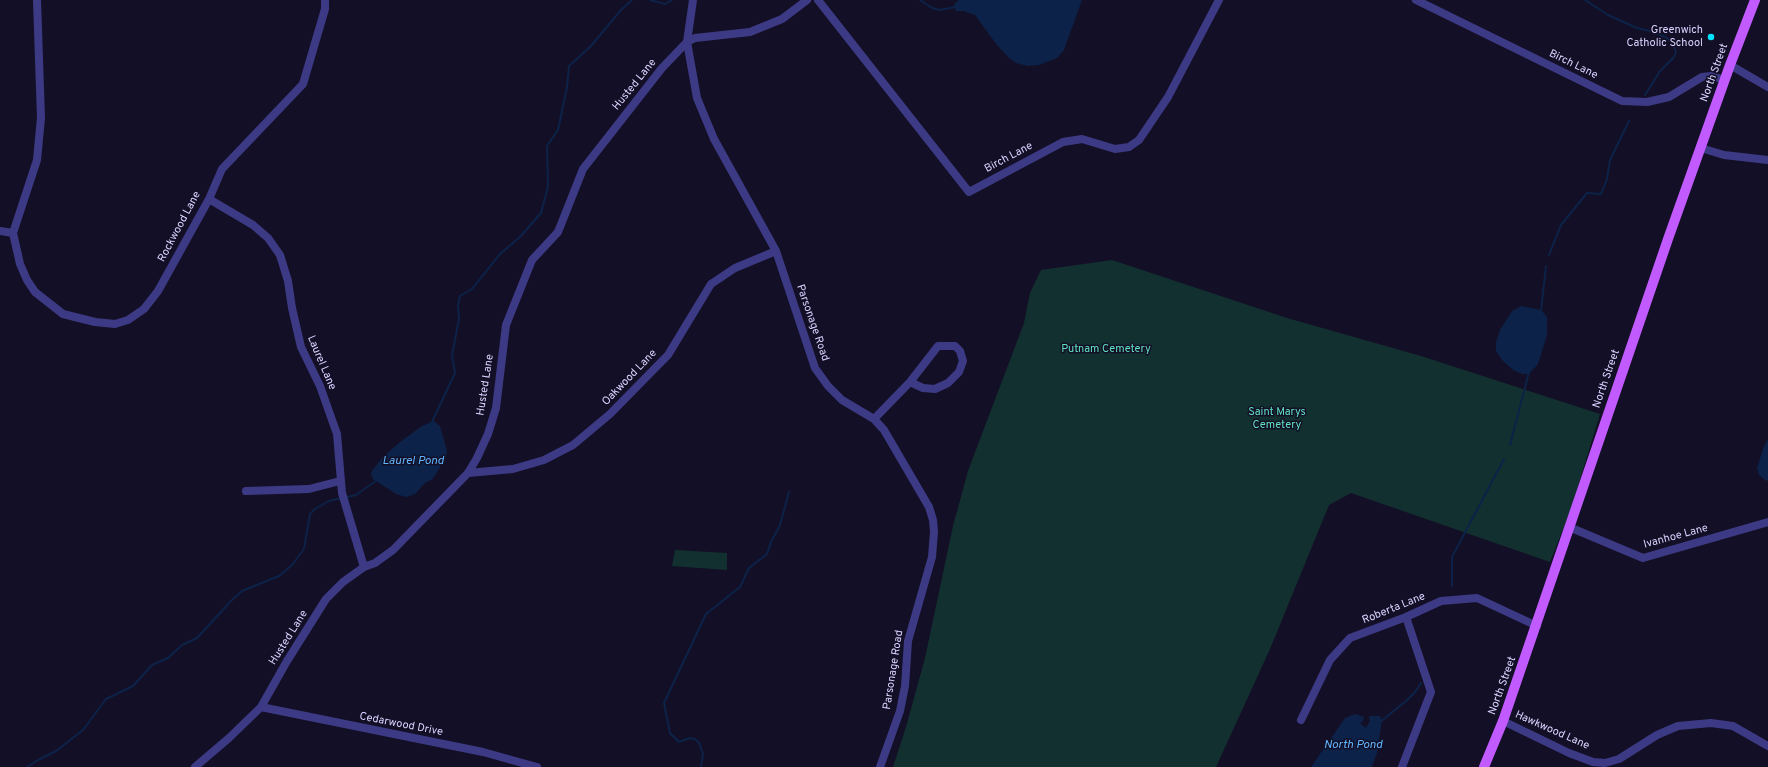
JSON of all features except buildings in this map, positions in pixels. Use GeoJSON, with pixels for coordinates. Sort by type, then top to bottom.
{"type":"FeatureCollection","features":[{"type":"Feature","properties":{"kind":"main road","name":"North Street"},"geometry":{"type":"LineString","coordinates":[[1484,767],[1503,721],[1537,626],[1569,527],[1730,65],[1755,0]]}},
{"type":"Feature","properties":{"kind":"street","name":"Rockwood Lane"},"geometry":{"type":"LineString","coordinates":[[37,0],[41,118],[37,160],[14,232],[20,264],[27,280],[35,292],[63,314],[95,322],[115,324],[128,320],[144,309],[158,291],[209,199],[222,169],[303,84],[325,9],[325,0]]}},
{"type":"Feature","properties":{"kind":"street","name":"Parsonage Road"},"geometry":{"type":"LineString","coordinates":[[693,0],[687,42],[697,98],[714,139],[776,251],[815,368],[828,386],[842,400],[874,419],[884,430],[929,507],[934,532],[932,557],[908,641],[905,686],[900,711],[880,767]]}},
{"type":"Feature","properties":{"kind":"street"},"geometry":{"type":"LineString","coordinates":[[687,42],[695,38],[750,32],[782,19],[807,0]]}},
{"type":"Feature","properties":{"kind":"street","name":"Birch Lane"},"geometry":{"type":"LineString","coordinates":[[818,0],[968,192],[1063,142],[1082,139],[1115,149],[1129,147],[1139,140],[1168,97],[1219,0]]}},
{"type":"Feature","properties":{"kind":"street","name":"Birch Lane"},"geometry":{"type":"LineString","coordinates":[[1416,0],[1622,101],[1647,102],[1669,96],[1702,77],[1711,76],[1725,80]]}},
{"type":"Feature","properties":{"kind":"street","name":"Husted Lane"},"geometry":{"type":"LineString","coordinates":[[195,767],[229,738],[261,707],[287,661],[326,599],[343,582],[364,567],[375,563],[393,550],[468,473],[488,434],[496,408],[506,325],[532,260],[558,232],[583,169],[662,68],[687,42]]}},
{"type":"Feature","properties":{"kind":"street"},"geometry":{"type":"LineString","coordinates":[[1730,65],[1768,87]]}},
{"type":"Feature","properties":{"kind":"street"},"geometry":{"type":"LineString","coordinates":[[1701,148],[1724,155],[1768,160]]}},
{"type":"Feature","properties":{"kind":"street","name":"Laurel Lane"},"geometry":{"type":"LineString","coordinates":[[209,199],[253,225],[268,238],[280,255],[288,281],[292,308],[301,347],[320,386],[337,434],[342,492],[364,567]]}},
{"type":"Feature","properties":{"kind":"street"},"geometry":{"type":"LineString","coordinates":[[0,231],[14,232]]}},
{"type":"Feature","properties":{"kind":"street","name":"Oakwood Lane"},"geometry":{"type":"LineString","coordinates":[[468,473],[513,469],[544,460],[573,445],[610,414],[668,355],[711,284],[736,268],[776,251]]}},
{"type":"Feature","properties":{"kind":"street"},"geometry":{"type":"LineString","coordinates":[[874,419],[910,382],[938,346],[955,346],[960,351],[963,361],[959,372],[948,383],[935,390],[923,388],[910,382]]}},
{"type":"Feature","properties":{"kind":"street"},"geometry":{"type":"LineString","coordinates":[[246,491],[309,489],[340,481]]}},
{"type":"Feature","properties":{"kind":"street","name":"Ivanhoe Lane"},"geometry":{"type":"LineString","coordinates":[[1569,527],[1643,558],[1768,522]]}},
{"type":"Feature","properties":{"kind":"street","name":"Roberta Lane"},"geometry":{"type":"LineString","coordinates":[[1300,720],[1330,660],[1350,638],[1406,617],[1441,601],[1477,598],[1537,626]]}},
{"type":"Feature","properties":{"kind":"street"},"geometry":{"type":"LineString","coordinates":[[1402,767],[1431,692],[1406,617]]}},
{"type":"Feature","properties":{"kind":"street","name":"Cedarwood Drive"},"geometry":{"type":"LineString","coordinates":[[261,707],[483,752],[537,767]]}},
{"type":"Feature","properties":{"kind":"street","name":"Hawkwood Lane"},"geometry":{"type":"LineString","coordinates":[[1503,721],[1569,753],[1593,762],[1605,763],[1619,759],[1657,735],[1678,726],[1711,723],[1733,726],[1768,746]]}},
{"type":"Feature","properties":{"kind":"green space"},"geometry":{"type":"Polygon","coordinates":[[[1112,260],[1287,318],[1421,356],[1600,414],[1571,509],[1550,562],[1351,493],[1329,505],[1270,649],[1216,767],[893,767],[906,727],[925,658],[953,526],[968,471],[1024,323],[1030,293],[1041,270],[1112,260]]]}},
{"type":"Feature","properties":{"kind":"green space"},"geometry":{"type":"Polygon","coordinates":[[[675,550],[727,553],[727,570],[672,566],[675,550]]]}},
{"type":"Feature","properties":{"kind":"water"},"geometry":{"type":"Polygon","coordinates":[[[959,0],[1082,0],[1064,50],[1057,58],[1039,65],[1028,66],[1016,63],[1009,58],[997,45],[975,15],[964,11],[956,11],[954,7],[955,3],[959,0]]]}},
{"type":"Feature","properties":{"kind":"water"},"geometry":{"type":"Polygon","coordinates":[[[1521,306],[1541,310],[1547,317],[1547,335],[1538,364],[1529,374],[1522,374],[1513,370],[1502,360],[1496,351],[1496,342],[1500,330],[1512,311],[1521,306]]]}},
{"type":"Feature","properties":{"kind":"water","name":"Laurel Pond"},"geometry":{"type":"Polygon","coordinates":[[[434,421],[440,426],[447,451],[446,458],[432,480],[426,482],[415,494],[406,497],[396,494],[373,479],[371,474],[372,471],[381,459],[400,442],[422,426],[434,421]]]}},
{"type":"Feature","properties":{"kind":"water"},"geometry":{"type":"Polygon","coordinates":[[[1768,439],[1768,481],[1759,475],[1757,468],[1764,446],[1768,439]]]}},
{"type":"Feature","properties":{"kind":"water","name":"North Pond"},"geometry":{"type":"Polygon","coordinates":[[[1355,714],[1364,717],[1363,721],[1360,723],[1366,728],[1370,721],[1369,716],[1380,716],[1382,720],[1377,753],[1372,767],[1311,767],[1345,718],[1355,714]]]}},
{"type":"Feature","properties":{"kind":"waterway"},"geometry":{"type":"LineString","coordinates":[[431,424],[455,373],[452,355],[459,319],[458,305],[460,296],[472,289],[500,254],[520,237],[541,213],[548,187],[547,146],[558,130],[567,87],[569,66],[590,47],[621,10],[632,0]]}},
{"type":"Feature","properties":{"kind":"waterway"},"geometry":{"type":"LineString","coordinates":[[650,0],[665,4],[672,0]]}},
{"type":"Feature","properties":{"kind":"waterway"},"geometry":{"type":"LineString","coordinates":[[920,0],[932,8],[939,10],[956,7]]}},
{"type":"Feature","properties":{"kind":"waterway"},"geometry":{"type":"LineString","coordinates":[[1585,0],[1608,15],[1637,28],[1654,32],[1667,38],[1673,44],[1676,52],[1674,57],[1660,71],[1645,95]]}},
{"type":"Feature","properties":{"kind":"waterway"},"geometry":{"type":"LineString","coordinates":[[1549,255],[1561,225],[1587,193],[1601,194],[1607,179],[1610,160],[1629,121]]}},
{"type":"Feature","properties":{"kind":"waterway"},"geometry":{"type":"LineString","coordinates":[[1541,311],[1546,266]]}},
{"type":"Feature","properties":{"kind":"waterway"},"geometry":{"type":"LineString","coordinates":[[1510,445],[1529,372]]}},
{"type":"Feature","properties":{"kind":"waterway"},"geometry":{"type":"LineString","coordinates":[[1452,586],[1452,557],[1504,459]]}},
{"type":"Feature","properties":{"kind":"waterway"},"geometry":{"type":"LineString","coordinates":[[347,497],[356,495],[377,480]]}},
{"type":"Feature","properties":{"kind":"waterway"},"geometry":{"type":"LineString","coordinates":[[701,767],[703,754],[699,743],[695,739],[690,738],[679,742],[670,733],[664,703],[706,614],[740,587],[749,568],[767,554],[771,542],[780,525],[789,492]]}},
{"type":"Feature","properties":{"kind":"waterway"},"geometry":{"type":"LineString","coordinates":[[27,767],[56,751],[83,730],[106,699],[133,686],[152,665],[168,658],[182,645],[197,638],[242,591],[279,576],[292,565],[304,549],[310,514],[315,509],[329,501],[342,498]]}},
{"type":"Feature","properties":{"kind":"waterway"},"geometry":{"type":"LineString","coordinates":[[1380,722],[1406,701],[1421,683]]}},
{"type":"Feature","properties":{"kind":"place","name":"Greenwich Catholic School"},"geometry":{"type":"Point","coordinates":[1711,37]}},
{"type":"Feature","properties":{"kind":"park label","name":"Putnam Cemetery"},"geometry":{"type":"Point","coordinates":[1106,350]}},
{"type":"Feature","properties":{"kind":"park label","name":"Saint Marys Cemetery"},"geometry":{"type":"Point","coordinates":[1277,419]}}]}
